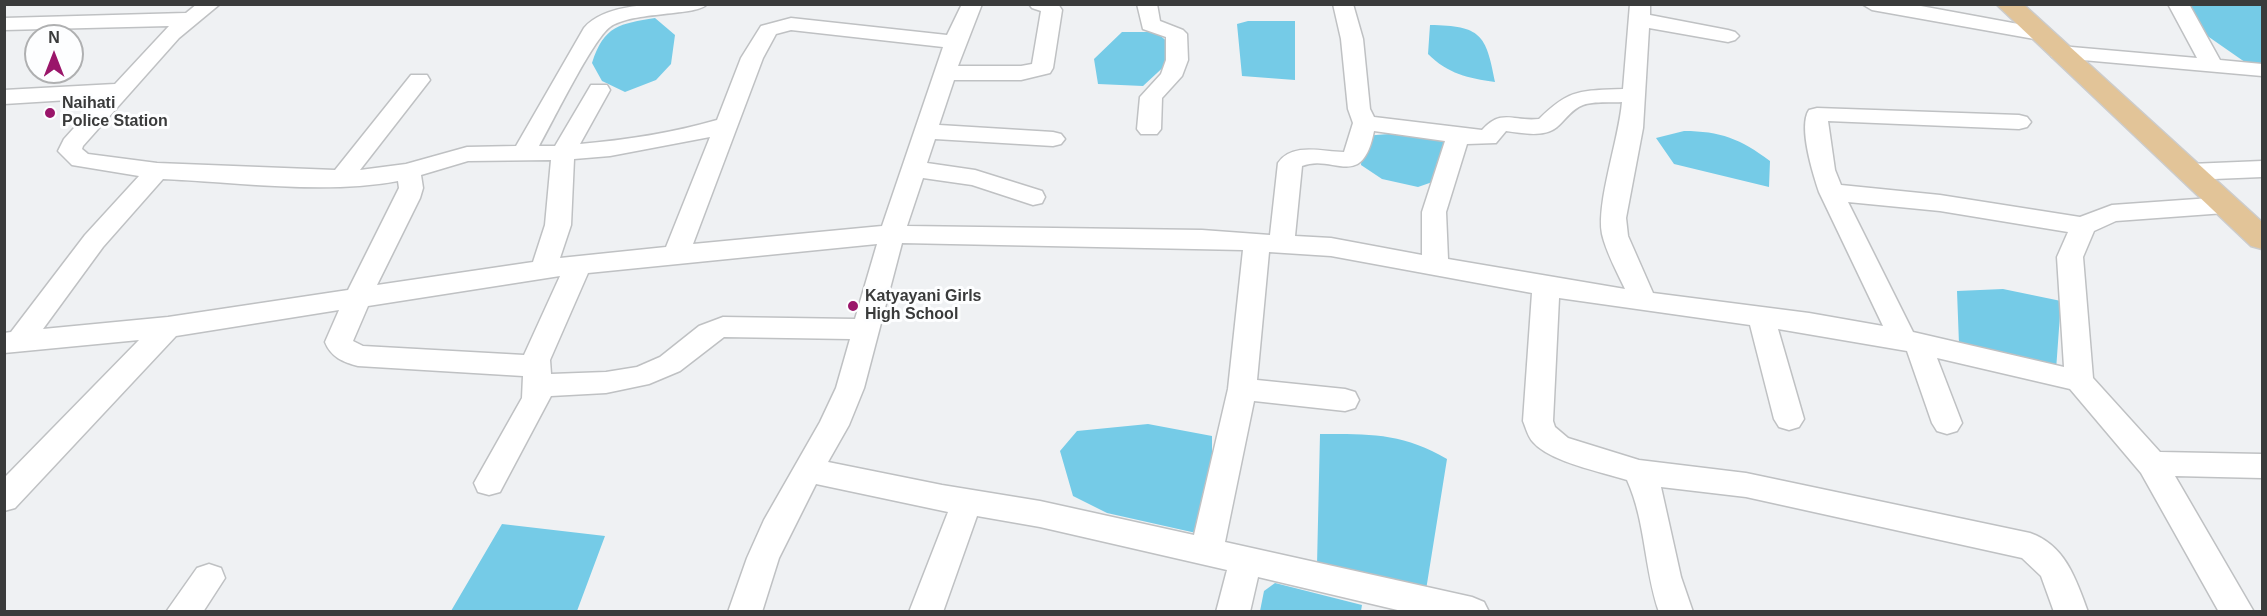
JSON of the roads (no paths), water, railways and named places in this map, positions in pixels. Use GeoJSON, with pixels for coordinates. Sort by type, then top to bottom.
{"type":"FeatureCollection","features":[{"type":"Feature","properties":{"kind":"main road"},"geometry":{"type":"LineString","coordinates":[[2008,4],[2262,239]]}},
{"type":"Feature","properties":{"kind":"street"},"geometry":{"type":"LineString","coordinates":[[210,4],[172,34],[72,144],[70,151],[80,160],[157,171],[341,178],[376,177],[408,171],[467,154],[563,153],[650,144],[728,124]]}},
{"type":"Feature","properties":{"kind":"street"},"geometry":{"type":"LineString","coordinates":[[524,152],[595,28],[606,18],[622,12],[697,4]]}},
{"type":"Feature","properties":{"kind":"street"},"geometry":{"type":"LineString","coordinates":[[745,612],[763,558],[780,520],[834,425],[850,388],[892,234],[955,42],[972,4]]}},
{"type":"Feature","properties":{"kind":"street"},"geometry":{"type":"LineString","coordinates":[[945,73],[1021,73],[1042,68],[1052,10],[1047,5],[1039,4]]}},
{"type":"Feature","properties":{"kind":"street"},"geometry":{"type":"LineString","coordinates":[[1147,4],[1150,25],[1172,31],[1176,34],[1178,42],[1174,71],[1151,97],[1149,129]]}},
{"type":"Feature","properties":{"kind":"street"},"geometry":{"type":"LineString","coordinates":[[1207,550],[1242,389],[1270,241],[1290,163],[1294,158],[1304,157],[1346,159],[1353,157],[1357,152],[1365,123],[1359,109],[1352,39],[1343,4]]}},
{"type":"Feature","properties":{"kind":"street"},"geometry":{"type":"LineString","coordinates":[[1872,4],[2050,43],[2262,70]]}},
{"type":"Feature","properties":{"kind":"street"},"geometry":{"type":"LineString","coordinates":[[2178,4],[2211,63]]}},
{"type":"Feature","properties":{"kind":"street"},"geometry":{"type":"LineString","coordinates":[[1643,301],[1615,236],[1613,218],[1631,128],[1640,12],[1728,36]]}},
{"type":"Feature","properties":{"kind":"street"},"geometry":{"type":"LineString","coordinates":[[4,24],[191,19]]}},
{"type":"Feature","properties":{"kind":"street"},"geometry":{"type":"LineString","coordinates":[[677,253],[759,40],[773,26],[792,24],[955,42]]}},
{"type":"Feature","properties":{"kind":"street"},"geometry":{"type":"LineString","coordinates":[[341,178],[419,80]]}},
{"type":"Feature","properties":{"kind":"street"},"geometry":{"type":"LineString","coordinates":[[4,97],[121,90]]}},
{"type":"Feature","properties":{"kind":"street"},"geometry":{"type":"LineString","coordinates":[[544,269],[558,225],[563,153],[599,90]]}},
{"type":"Feature","properties":{"kind":"street"},"geometry":{"type":"LineString","coordinates":[[1365,123],[1488,138],[1500,124],[1539,127],[1547,124],[1566,105],[1580,98],[1632,95]]}},
{"type":"Feature","properties":{"kind":"street"},"geometry":{"type":"LineString","coordinates":[[1947,423],[1910,342],[1831,192],[1823,170],[1816,118],[1817,115],[2019,122]]}},
{"type":"Feature","properties":{"kind":"street"},"geometry":{"type":"LineString","coordinates":[[927,131],[1053,139]]}},
{"type":"Feature","properties":{"kind":"street"},"geometry":{"type":"LineString","coordinates":[[1435,264],[1434,212],[1458,136]]}},
{"type":"Feature","properties":{"kind":"street"},"geometry":{"type":"LineString","coordinates":[[914,169],[975,178],[1032,197]]}},
{"type":"Feature","properties":{"kind":"street"},"geometry":{"type":"LineString","coordinates":[[2190,172],[2262,170]]}},
{"type":"Feature","properties":{"kind":"street"},"geometry":{"type":"LineString","coordinates":[[12,342],[94,241],[157,171]]}},
{"type":"Feature","properties":{"kind":"street"},"geometry":{"type":"LineString","coordinates":[[408,171],[411,188],[404,209],[357,298],[339,342],[340,347],[350,354],[604,384],[650,373],[680,358],[707,333],[723,327],[867,329]]}},
{"type":"Feature","properties":{"kind":"street"},"geometry":{"type":"LineString","coordinates":[[1831,192],[1940,203],[2083,226],[2112,213],[2225,205]]}},
{"type":"Feature","properties":{"kind":"street"},"geometry":{"type":"LineString","coordinates":[[2079,381],[2070,257],[2083,226]]}},
{"type":"Feature","properties":{"kind":"street"},"geometry":{"type":"LineString","coordinates":[[12,342],[168,327],[544,269],[677,253],[892,234],[1270,241],[1435,264],[1546,286],[1643,301],[1761,316],[1910,342],[2079,381],[2152,464],[2237,612]]}},
{"type":"Feature","properties":{"kind":"street"},"geometry":{"type":"LineString","coordinates":[[489,483],[536,398],[543,340],[578,266]]}},
{"type":"Feature","properties":{"kind":"street"},"geometry":{"type":"LineString","coordinates":[[1546,286],[1537,404],[1538,421],[1543,434],[1558,446],[1639,472],[1746,485],[2030,546],[2042,552],[2051,563],[2071,612]]}},
{"type":"Feature","properties":{"kind":"street"},"geometry":{"type":"LineString","coordinates":[[1761,316],[1789,419]]}},
{"type":"Feature","properties":{"kind":"street"},"geometry":{"type":"LineString","coordinates":[[4,499],[168,327]]}},
{"type":"Feature","properties":{"kind":"street"},"geometry":{"type":"LineString","coordinates":[[1242,389],[1345,400]]}},
{"type":"Feature","properties":{"kind":"street"},"geometry":{"type":"LineString","coordinates":[[2152,464],[2262,466]]}},
{"type":"Feature","properties":{"kind":"street"},"geometry":{"type":"LineString","coordinates":[[809,470],[967,502],[1040,514],[1207,550],[1472,612]]}},
{"type":"Feature","properties":{"kind":"street"},"geometry":{"type":"LineString","coordinates":[[1639,472],[1648,495],[1659,553],[1676,612]]}},
{"type":"Feature","properties":{"kind":"street"},"geometry":{"type":"LineString","coordinates":[[926,612],[967,502]]}},
{"type":"Feature","properties":{"kind":"street"},"geometry":{"type":"LineString","coordinates":[[1233,612],[1246,559]]}},
{"type":"Feature","properties":{"kind":"street"},"geometry":{"type":"LineString","coordinates":[[183,612],[209,578]]}},
{"type":"Feature","properties":{"kind":"water"},"geometry":{"type":"Polygon","coordinates":[[[2187,5],[2262,5],[2262,68],[2252,67],[2206,35],[2187,5]]]}},
{"type":"Feature","properties":{"kind":"water"},"geometry":{"type":"Polygon","coordinates":[[[655,18],[675,35],[671,64],[656,80],[625,92],[602,81],[592,63],[602,41],[615,28],[655,18]]]}},
{"type":"Feature","properties":{"kind":"water"},"geometry":{"type":"Polygon","coordinates":[[[1248,21],[1295,21],[1295,80],[1242,76],[1237,24],[1248,21]]]}},
{"type":"Feature","properties":{"kind":"water"},"geometry":{"type":"Polygon","coordinates":[[[1430,25],[1460,28],[1478,36],[1488,53],[1495,82],[1451,71],[1428,54],[1430,25]]]}},
{"type":"Feature","properties":{"kind":"water"},"geometry":{"type":"Polygon","coordinates":[[[1122,32],[1156,32],[1170,44],[1170,61],[1143,86],[1098,84],[1094,59],[1122,32]]]}},
{"type":"Feature","properties":{"kind":"water"},"geometry":{"type":"Polygon","coordinates":[[[1684,131],[1730,138],[1759,153],[1770,161],[1769,187],[1674,164],[1656,138],[1684,131]]]}},
{"type":"Feature","properties":{"kind":"water"},"geometry":{"type":"Polygon","coordinates":[[[1402,133],[1450,141],[1441,179],[1418,187],[1382,179],[1361,165],[1363,136],[1402,133]]]}},
{"type":"Feature","properties":{"kind":"water"},"geometry":{"type":"Polygon","coordinates":[[[2003,289],[2061,301],[2056,370],[1959,344],[1957,291],[2003,289]]]}},
{"type":"Feature","properties":{"kind":"water"},"geometry":{"type":"Polygon","coordinates":[[[1148,424],[1212,436],[1212,468],[1196,533],[1107,513],[1073,496],[1060,451],[1077,431],[1148,424]]]}},
{"type":"Feature","properties":{"kind":"water"},"geometry":{"type":"Polygon","coordinates":[[[1320,434],[1386,437],[1416,444],[1447,459],[1426,590],[1317,565],[1320,434]]]}},
{"type":"Feature","properties":{"kind":"water"},"geometry":{"type":"Polygon","coordinates":[[[502,524],[605,536],[577,611],[451,611],[502,524]]]}},
{"type":"Feature","properties":{"kind":"water"},"geometry":{"type":"Polygon","coordinates":[[[1275,583],[1362,605],[1361,611],[1260,611],[1264,591],[1275,583]]]}},
{"type":"Feature","properties":{"kind":"place","name":"Naihati Police Station"},"geometry":{"type":"Point","coordinates":[50,113]}},
{"type":"Feature","properties":{"kind":"place","name":"Katyayani Girls High School"},"geometry":{"type":"Point","coordinates":[853,306]}}]}
